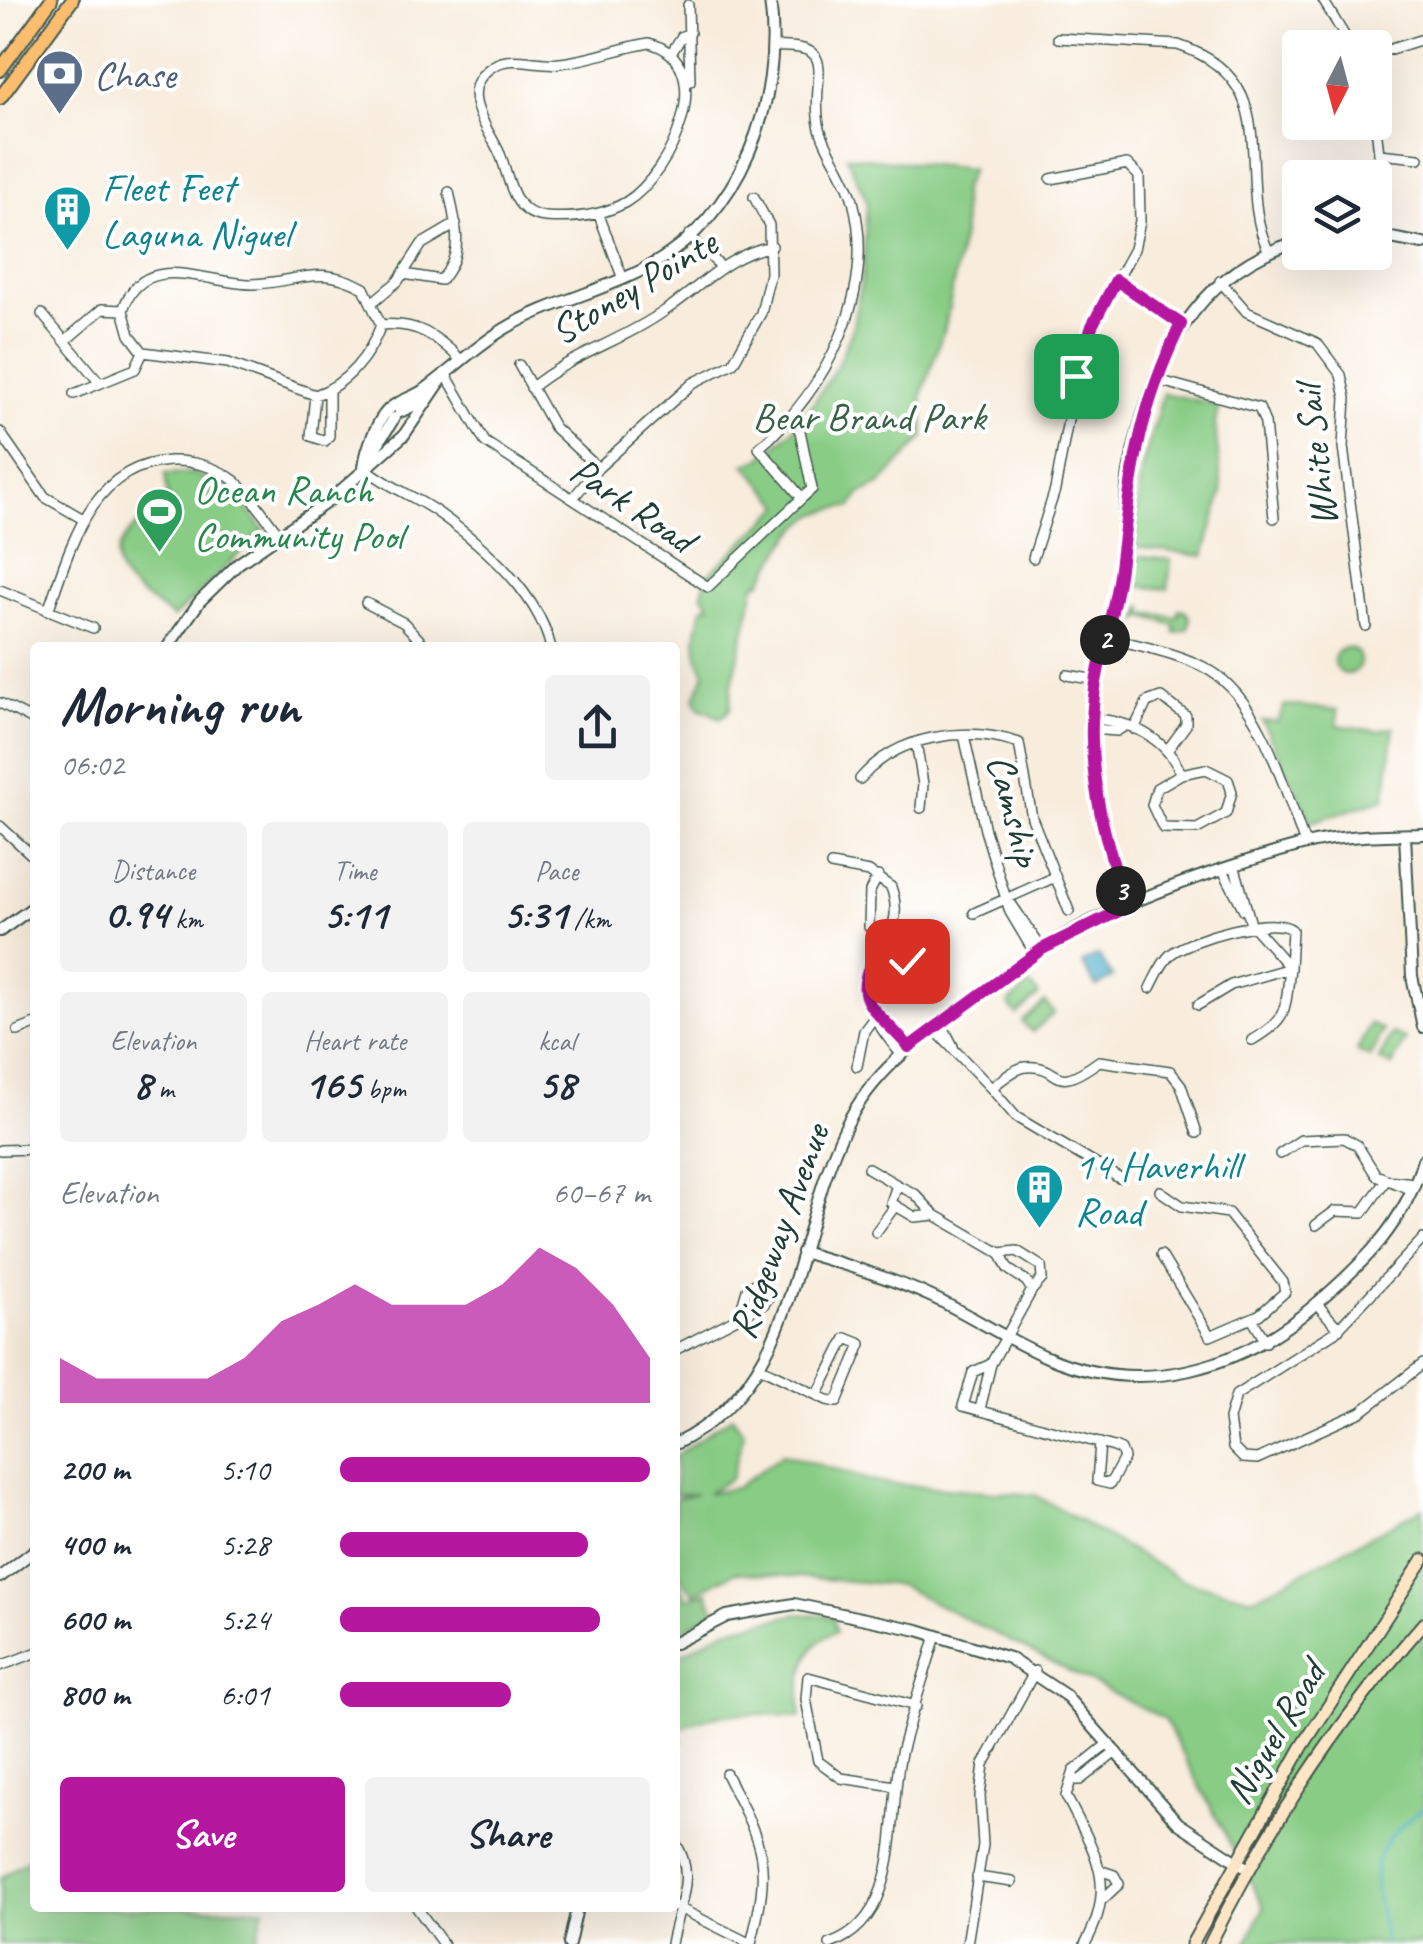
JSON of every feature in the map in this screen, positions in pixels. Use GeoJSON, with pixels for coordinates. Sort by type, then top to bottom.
{"type":"FeatureCollection","features":[{"type":"Feature","properties":{"kind":"main road"},"geometry":{"type":"LineString","coordinates":[[0,70],[50,0]]}},
{"type":"Feature","properties":{"kind":"main road"},"geometry":{"type":"LineString","coordinates":[[0,98],[72,0]]}},
{"type":"Feature","properties":{"kind":"main road","name":"Niguel Road"},"geometry":{"type":"LineString","coordinates":[[1192,1944],[1236,1860],[1349,1671],[1423,1560]]}},
{"type":"Feature","properties":{"kind":"main road","name":"Niguel Road"},"geometry":{"type":"LineString","coordinates":[[1210,1944],[1248,1869],[1342,1721],[1423,1624]]}},
{"type":"Feature","properties":{"kind":"street"},"geometry":{"type":"LineString","coordinates":[[404,435],[392,419],[391,407],[431,385],[508,326],[650,266],[689,234],[720,201],[746,160],[771,92],[775,48],[770,0]]}},
{"type":"Feature","properties":{"kind":"street"},"geometry":{"type":"LineString","coordinates":[[1323,0],[1341,30]]}},
{"type":"Feature","properties":{"kind":"street"},"geometry":{"type":"LineString","coordinates":[[688,5],[693,70],[688,88],[662,163],[629,201],[599,215],[542,217],[518,204],[498,149],[477,115],[476,88],[487,71],[505,62],[559,64],[649,43],[672,52],[686,72],[688,88]]}},
{"type":"Feature","properties":{"kind":"street"},"geometry":{"type":"LineString","coordinates":[[672,52],[682,36],[690,33]]}},
{"type":"Feature","properties":{"kind":"street"},"geometry":{"type":"LineString","coordinates":[[1058,38],[1178,45],[1196,51],[1224,74],[1253,121],[1256,164],[1252,198],[1268,252]]}},
{"type":"Feature","properties":{"kind":"street"},"geometry":{"type":"LineString","coordinates":[[1392,48],[1423,38]]}},
{"type":"Feature","properties":{"kind":"street"},"geometry":{"type":"LineString","coordinates":[[775,48],[805,46],[814,51],[819,65],[814,98],[820,130],[836,157],[855,211],[854,275],[833,357],[792,420],[759,448],[802,498],[812,489],[800,431],[792,420]]}},
{"type":"Feature","properties":{"kind":"street"},"geometry":{"type":"LineString","coordinates":[[1377,140],[1379,160]]}},
{"type":"Feature","properties":{"kind":"street"},"geometry":{"type":"LineString","coordinates":[[1379,154],[1420,158]]}},
{"type":"Feature","properties":{"kind":"street"},"geometry":{"type":"LineString","coordinates":[[1033,558],[1055,490],[1076,376],[1092,326],[1134,249],[1140,222],[1139,176],[1127,164],[1051,178]]}},
{"type":"Feature","properties":{"kind":"street"},"geometry":{"type":"LineString","coordinates":[[404,274],[442,280],[456,261],[456,224],[449,192]]}},
{"type":"Feature","properties":{"kind":"street","name":"Stoney Pointe"},"geometry":{"type":"LineString","coordinates":[[573,498],[598,468],[693,382],[733,363],[761,313],[772,246],[769,225],[754,197]]}},
{"type":"Feature","properties":{"kind":"street"},"geometry":{"type":"LineString","coordinates":[[599,215],[623,279]]}},
{"type":"Feature","properties":{"kind":"street"},"geometry":{"type":"LineString","coordinates":[[374,301],[404,274],[422,244],[456,224]]}},
{"type":"Feature","properties":{"kind":"street"},"geometry":{"type":"LineString","coordinates":[[689,234],[720,266]]}},
{"type":"Feature","properties":{"kind":"street"},"geometry":{"type":"LineString","coordinates":[[1392,238],[1423,244]]}},
{"type":"Feature","properties":{"kind":"street","name":"Stoney Pointe"},"geometry":{"type":"LineString","coordinates":[[531,388],[562,362],[666,311],[720,266],[748,250],[772,246]]}},
{"type":"Feature","properties":{"kind":"street"},"geometry":{"type":"LineString","coordinates":[[1127,907],[1097,808],[1092,724],[1097,678],[1111,639],[1130,472],[1154,379],[1181,324],[1220,281],[1245,262],[1282,247]]}},
{"type":"Feature","properties":{"kind":"street"},"geometry":{"type":"LineString","coordinates":[[165,273],[197,274],[252,284],[326,274],[364,288],[374,301],[382,325],[361,362],[329,391],[315,396],[228,363],[143,352],[130,335],[123,310],[136,287],[165,273]]}},
{"type":"Feature","properties":{"kind":"street"},"geometry":{"type":"LineString","coordinates":[[1116,280],[1181,324]]}},
{"type":"Feature","properties":{"kind":"street","name":"White Sail"},"geometry":{"type":"LineString","coordinates":[[1220,281],[1247,312],[1317,343],[1341,375],[1346,398],[1342,448],[1366,626]]}},
{"type":"Feature","properties":{"kind":"street"},"geometry":{"type":"LineString","coordinates":[[65,341],[102,309],[123,310]]}},
{"type":"Feature","properties":{"kind":"street"},"geometry":{"type":"LineString","coordinates":[[42,314],[100,384]]}},
{"type":"Feature","properties":{"kind":"street"},"geometry":{"type":"LineString","coordinates":[[382,325],[397,324],[430,332],[462,360]]}},
{"type":"Feature","properties":{"kind":"street"},"geometry":{"type":"LineString","coordinates":[[74,394],[136,369],[143,352]]}},
{"type":"Feature","properties":{"kind":"street"},"geometry":{"type":"LineString","coordinates":[[520,364],[554,427],[598,468]]}},
{"type":"Feature","properties":{"kind":"street"},"geometry":{"type":"LineString","coordinates":[[171,642],[200,601],[238,563],[330,500],[364,466],[404,435],[445,374]]}},
{"type":"Feature","properties":{"kind":"street","name":"Park Road"},"geometry":{"type":"LineString","coordinates":[[445,374],[484,442],[708,587],[802,498]]}},
{"type":"Feature","properties":{"kind":"street"},"geometry":{"type":"LineString","coordinates":[[1154,379],[1258,408],[1265,424],[1274,518]]}},
{"type":"Feature","properties":{"kind":"street"},"geometry":{"type":"LineString","coordinates":[[364,466],[366,451],[392,419],[419,403],[431,385]]}},
{"type":"Feature","properties":{"kind":"street"},"geometry":{"type":"LineString","coordinates":[[315,396],[312,436],[324,441],[329,436],[329,391]]}},
{"type":"Feature","properties":{"kind":"street"},"geometry":{"type":"LineString","coordinates":[[0,432],[45,498],[83,519]]}},
{"type":"Feature","properties":{"kind":"street"},"geometry":{"type":"LineString","coordinates":[[48,610],[83,519],[120,478],[149,464],[182,461],[213,468],[235,482],[279,534]]}},
{"type":"Feature","properties":{"kind":"street"},"geometry":{"type":"LineString","coordinates":[[364,466],[390,488],[435,510],[487,556],[529,598],[548,642]]}},
{"type":"Feature","properties":{"kind":"street"},"geometry":{"type":"LineString","coordinates":[[0,590],[92,628]]}},
{"type":"Feature","properties":{"kind":"street"},"geometry":{"type":"LineString","coordinates":[[366,603],[404,624],[421,642]]}},
{"type":"Feature","properties":{"kind":"street"},"geometry":{"type":"LineString","coordinates":[[1111,639],[1190,661],[1230,685],[1272,756],[1305,844]]}},
{"type":"Feature","properties":{"kind":"street"},"geometry":{"type":"LineString","coordinates":[[1068,673],[1097,678]]}},
{"type":"Feature","properties":{"kind":"street"},"geometry":{"type":"LineString","coordinates":[[1130,728],[1147,702],[1161,697],[1186,716],[1186,724],[1169,748]]}},
{"type":"Feature","properties":{"kind":"street"},"geometry":{"type":"LineString","coordinates":[[0,702],[30,718]]}},
{"type":"Feature","properties":{"kind":"street"},"geometry":{"type":"LineString","coordinates":[[1092,724],[1117,731],[1130,728],[1169,748],[1181,774]]}},
{"type":"Feature","properties":{"kind":"street"},"geometry":{"type":"LineString","coordinates":[[860,779],[878,758],[916,742],[964,735],[1019,744],[1032,818],[1068,911]]}},
{"type":"Feature","properties":{"kind":"street","name":"Camship"},"geometry":{"type":"LineString","coordinates":[[964,735],[985,830],[1008,900],[1038,952]]}},
{"type":"Feature","properties":{"kind":"street"},"geometry":{"type":"LineString","coordinates":[[916,742],[923,784],[921,808]]}},
{"type":"Feature","properties":{"kind":"street"},"geometry":{"type":"LineString","coordinates":[[1206,769],[1228,780],[1231,804],[1219,820],[1184,832],[1158,822],[1152,805],[1157,788],[1181,774],[1206,769]]}},
{"type":"Feature","properties":{"kind":"street"},"geometry":{"type":"LineString","coordinates":[[0,826],[30,853]]}},
{"type":"Feature","properties":{"kind":"street","name":"Ridgeway Avenue"},"geometry":{"type":"LineString","coordinates":[[680,1441],[716,1417],[761,1368],[783,1319],[848,1122],[880,1075],[905,1051],[1038,952],[1127,907],[1305,844],[1423,834]]}},
{"type":"Feature","properties":{"kind":"street"},"geometry":{"type":"LineString","coordinates":[[1405,835],[1412,976],[1423,1027]]}},
{"type":"Feature","properties":{"kind":"street"},"geometry":{"type":"LineString","coordinates":[[831,865],[878,876],[892,887],[894,925],[862,979],[865,1002],[875,1016],[884,1020],[905,1051]]}},
{"type":"Feature","properties":{"kind":"street"},"geometry":{"type":"LineString","coordinates":[[1229,870],[1251,924],[1290,968]]}},
{"type":"Feature","properties":{"kind":"street"},"geometry":{"type":"LineString","coordinates":[[878,876],[870,891],[868,921],[902,955],[929,993]]}},
{"type":"Feature","properties":{"kind":"street"},"geometry":{"type":"LineString","coordinates":[[974,913],[1053,878]]}},
{"type":"Feature","properties":{"kind":"street"},"geometry":{"type":"LineString","coordinates":[[1409,913],[1423,909]]}},
{"type":"Feature","properties":{"kind":"street"},"geometry":{"type":"LineString","coordinates":[[0,931],[30,910]]}},
{"type":"Feature","properties":{"kind":"street"},"geometry":{"type":"LineString","coordinates":[[1409,913],[1423,918]]}},
{"type":"Feature","properties":{"kind":"street"},"geometry":{"type":"LineString","coordinates":[[1150,988],[1174,952],[1251,924],[1279,924],[1292,930],[1285,1010],[1278,1025],[1252,1040]]}},
{"type":"Feature","properties":{"kind":"street"},"geometry":{"type":"LineString","coordinates":[[1198,1005],[1232,986],[1290,968]]}},
{"type":"Feature","properties":{"kind":"street"},"geometry":{"type":"LineString","coordinates":[[857,1066],[864,1031],[875,1016]]}},
{"type":"Feature","properties":{"kind":"street"},"geometry":{"type":"LineString","coordinates":[[937,1025],[1016,1117],[1119,1178]]}},
{"type":"Feature","properties":{"kind":"street"},"geometry":{"type":"LineString","coordinates":[[18,1032],[30,1026]]}},
{"type":"Feature","properties":{"kind":"street"},"geometry":{"type":"LineString","coordinates":[[991,1088],[1020,1068],[1032,1067],[1062,1081],[1073,1080],[1098,1060],[1145,1064],[1170,1071],[1181,1085],[1197,1133]]}},
{"type":"Feature","properties":{"kind":"street"},"geometry":{"type":"LineString","coordinates":[[1280,1154],[1301,1140],[1344,1138],[1357,1145],[1376,1175],[1414,1187]]}},
{"type":"Feature","properties":{"kind":"street"},"geometry":{"type":"LineString","coordinates":[[0,1150],[30,1149]]}},
{"type":"Feature","properties":{"kind":"street"},"geometry":{"type":"LineString","coordinates":[[802,1252],[912,1288],[1070,1366],[1136,1377],[1196,1370],[1228,1361],[1270,1340],[1375,1250],[1414,1187],[1423,1160]]}},
{"type":"Feature","properties":{"kind":"street"},"geometry":{"type":"LineString","coordinates":[[868,1168],[915,1194],[934,1215],[1000,1252],[1017,1251],[1041,1266],[1042,1278],[1004,1335],[991,1364],[980,1409]]}},
{"type":"Feature","properties":{"kind":"street"},"geometry":{"type":"LineString","coordinates":[[1316,1226],[1335,1211],[1363,1212],[1386,1180]]}},
{"type":"Feature","properties":{"kind":"street"},"geometry":{"type":"LineString","coordinates":[[898,1185],[891,1198],[895,1206],[915,1216],[934,1215]]}},
{"type":"Feature","properties":{"kind":"street"},"geometry":{"type":"LineString","coordinates":[[1160,1191],[1180,1206],[1228,1213],[1284,1282],[1283,1296],[1256,1317],[1210,1336],[1161,1255]]}},
{"type":"Feature","properties":{"kind":"street"},"geometry":{"type":"LineString","coordinates":[[876,1232],[895,1206]]}},
{"type":"Feature","properties":{"kind":"street"},"geometry":{"type":"LineString","coordinates":[[1423,1238],[1338,1329],[1236,1396],[1230,1419],[1233,1448],[1242,1458],[1257,1459],[1361,1412],[1423,1364]]}},
{"type":"Feature","properties":{"kind":"street"},"geometry":{"type":"LineString","coordinates":[[1000,1252],[1004,1264],[1032,1290]]}},
{"type":"Feature","properties":{"kind":"street"},"geometry":{"type":"LineString","coordinates":[[1316,1303],[1338,1329]]}},
{"type":"Feature","properties":{"kind":"street"},"geometry":{"type":"LineString","coordinates":[[680,1347],[739,1317]]}},
{"type":"Feature","properties":{"kind":"street"},"geometry":{"type":"LineString","coordinates":[[1256,1317],[1270,1340]]}},
{"type":"Feature","properties":{"kind":"street"},"geometry":{"type":"LineString","coordinates":[[761,1368],[818,1394],[837,1402],[862,1344],[846,1338],[818,1394]]}},
{"type":"Feature","properties":{"kind":"street"},"geometry":{"type":"LineString","coordinates":[[991,1364],[973,1372],[962,1401],[968,1410],[980,1409],[1100,1443],[1124,1454],[1110,1484],[1098,1481],[1095,1474],[1100,1443]]}},
{"type":"Feature","properties":{"kind":"street"},"geometry":{"type":"LineString","coordinates":[[0,1577],[30,1554]]}},
{"type":"Feature","properties":{"kind":"street"},"geometry":{"type":"LineString","coordinates":[[680,1640],[727,1616],[794,1604],[982,1647],[1035,1671],[1066,1694],[1178,1823],[1248,1869]]}},
{"type":"Feature","properties":{"kind":"street"},"geometry":{"type":"LineString","coordinates":[[830,1944],[843,1939],[867,1918],[884,1888],[895,1786],[936,1635]]}},
{"type":"Feature","properties":{"kind":"street"},"geometry":{"type":"LineString","coordinates":[[0,1666],[30,1655]]}},
{"type":"Feature","properties":{"kind":"street"},"geometry":{"type":"LineString","coordinates":[[967,1944],[982,1845],[980,1796],[984,1764],[1035,1671]]}},
{"type":"Feature","properties":{"kind":"street"},"geometry":{"type":"LineString","coordinates":[[895,1786],[840,1778],[818,1761],[806,1699],[808,1677],[916,1706]]}},
{"type":"Feature","properties":{"kind":"street"},"geometry":{"type":"LineString","coordinates":[[1085,1944],[1103,1898],[1102,1871],[1066,1796],[1074,1772],[1112,1747]]}},
{"type":"Feature","properties":{"kind":"street"},"geometry":{"type":"LineString","coordinates":[[680,1908],[752,1944],[762,1900],[763,1850],[726,1774]]}},
{"type":"Feature","properties":{"kind":"street"},"geometry":{"type":"LineString","coordinates":[[680,1852],[686,1864],[680,1896]]}},
{"type":"Feature","properties":{"kind":"street"},"geometry":{"type":"LineString","coordinates":[[1102,1871],[1114,1875],[1119,1884],[1103,1898]]}},
{"type":"Feature","properties":{"kind":"street"},"geometry":{"type":"LineString","coordinates":[[976,1877],[1012,1882]]}},
{"type":"Feature","properties":{"kind":"street"},"geometry":{"type":"LineString","coordinates":[[420,1912],[443,1944]]}},
{"type":"Feature","properties":{"kind":"street"},"geometry":{"type":"LineString","coordinates":[[569,1944],[577,1912]]}},
{"type":"Feature","properties":{"kind":"street"},"geometry":{"type":"LineString","coordinates":[[671,1944],[677,1912]]}},
{"type":"Feature","properties":{"kind":"green space","name":"Bear Brand Park"},"geometry":{"type":"Polygon","coordinates":[[[846,156],[971,169],[962,190],[963,232],[946,323],[922,395],[924,437],[880,485],[860,494],[852,507],[819,513],[807,520],[761,582],[756,582],[730,709],[721,718],[699,708],[695,698],[705,673],[698,657],[697,631],[704,606],[710,606],[702,593],[707,576],[782,506],[745,464],[759,460],[801,422],[836,368],[852,330],[863,271],[867,201],[846,156]]]}},
{"type":"Feature","properties":{"kind":"green space"},"geometry":{"type":"Polygon","coordinates":[[[1163,393],[1219,405],[1215,423],[1222,493],[1204,556],[1134,547],[1140,474],[1163,393]]]}},
{"type":"Feature","properties":{"kind":"green space"},"geometry":{"type":"Polygon","coordinates":[[[192,473],[231,488],[264,530],[173,618],[128,584],[117,559],[135,527],[169,508],[165,474],[192,473]]]}},
{"type":"Feature","properties":{"kind":"green space"},"geometry":{"type":"Polygon","coordinates":[[[1137,556],[1171,560],[1168,589],[1134,586],[1137,556]]]}},
{"type":"Feature","properties":{"kind":"green space"},"geometry":{"type":"Polygon","coordinates":[[[1143,605],[1144,613],[1178,617],[1179,609],[1184,610],[1190,618],[1188,629],[1175,633],[1175,625],[1143,616],[1138,621],[1143,605]]]}},
{"type":"Feature","properties":{"kind":"green space"},"geometry":{"type":"Polygon","coordinates":[[[1347,648],[1357,651],[1357,671],[1347,674],[1337,671],[1334,661],[1337,651],[1347,648]]]}},
{"type":"Feature","properties":{"kind":"green space"},"geometry":{"type":"Polygon","coordinates":[[[1285,705],[1337,710],[1338,725],[1377,731],[1394,727],[1385,799],[1311,822],[1262,721],[1277,722],[1285,705]]]}},
{"type":"Feature","properties":{"kind":"green space"},"geometry":{"type":"Polygon","coordinates":[[[1030,985],[1039,995],[1017,1015],[1008,1004],[1030,985]]]}},
{"type":"Feature","properties":{"kind":"green space"},"geometry":{"type":"Polygon","coordinates":[[[1045,1002],[1054,1013],[1032,1032],[1022,1022],[1045,1002]]]}},
{"type":"Feature","properties":{"kind":"green space"},"geometry":{"type":"Polygon","coordinates":[[[1370,1024],[1383,1030],[1370,1057],[1357,1051],[1370,1024]]]}},
{"type":"Feature","properties":{"kind":"green space"},"geometry":{"type":"Polygon","coordinates":[[[1392,1033],[1405,1039],[1392,1066],[1379,1060],[1392,1033]]]}},
{"type":"Feature","properties":{"kind":"green space"},"geometry":{"type":"Polygon","coordinates":[[[732,1416],[744,1433],[731,1479],[706,1493],[736,1488],[783,1454],[879,1483],[1035,1495],[1182,1580],[1254,1598],[1423,1508],[1423,1944],[1246,1944],[1264,1907],[1164,1719],[899,1585],[735,1572],[695,1593],[680,1574],[680,1497],[696,1494],[680,1494],[680,1452],[732,1416]]]}},
{"type":"Feature","properties":{"kind":"green space"},"geometry":{"type":"Polygon","coordinates":[[[680,1585],[687,1598],[707,1592],[715,1611],[680,1631],[680,1585]]]}},
{"type":"Feature","properties":{"kind":"green space"},"geometry":{"type":"Polygon","coordinates":[[[798,1614],[833,1617],[836,1632],[816,1645],[805,1667],[801,1717],[722,1715],[680,1730],[680,1655],[726,1629],[798,1614]]]}},
{"type":"Feature","properties":{"kind":"green space"},"geometry":{"type":"Polygon","coordinates":[[[30,1858],[30,1912],[263,1912],[256,1941],[0,1944],[0,1879],[30,1858]]]}},
{"type":"Feature","properties":{"kind":"water"},"geometry":{"type":"Polygon","coordinates":[[[1098,955],[1113,977],[1096,987],[1082,963],[1098,955]]]}},
{"type":"Feature","properties":{"kind":"waterway"},"geometry":{"type":"LineString","coordinates":[[1385,1944],[1376,1867],[1389,1840],[1423,1808]]}},
{"type":"Feature","properties":{"kind":"place","name":"Chase"},"geometry":{"type":"Point","coordinates":[59,116]}},
{"type":"Feature","properties":{"kind":"place","name":"Fleet Feet Laguna Niguel"},"geometry":{"type":"Point","coordinates":[67,252]}},
{"type":"Feature","properties":{"kind":"place","name":"Ocean Ranch Community Pool"},"geometry":{"type":"Point","coordinates":[159,554]}},
{"type":"Feature","properties":{"kind":"place","name":"14 Haverhill Road"},"geometry":{"type":"Point","coordinates":[1040,1230]}},
{"type":"Feature","properties":{"kind":"route"},"geometry":{"type":"LineString","coordinates":[[907,961],[884,940],[862,979],[865,1002],[909,1047],[1042,949],[1075,929],[1127,907],[1102,834],[1091,729],[1095,687],[1120,572],[1130,472],[1154,379],[1181,324],[1116,280],[1092,326],[1076,376]]}}]}
